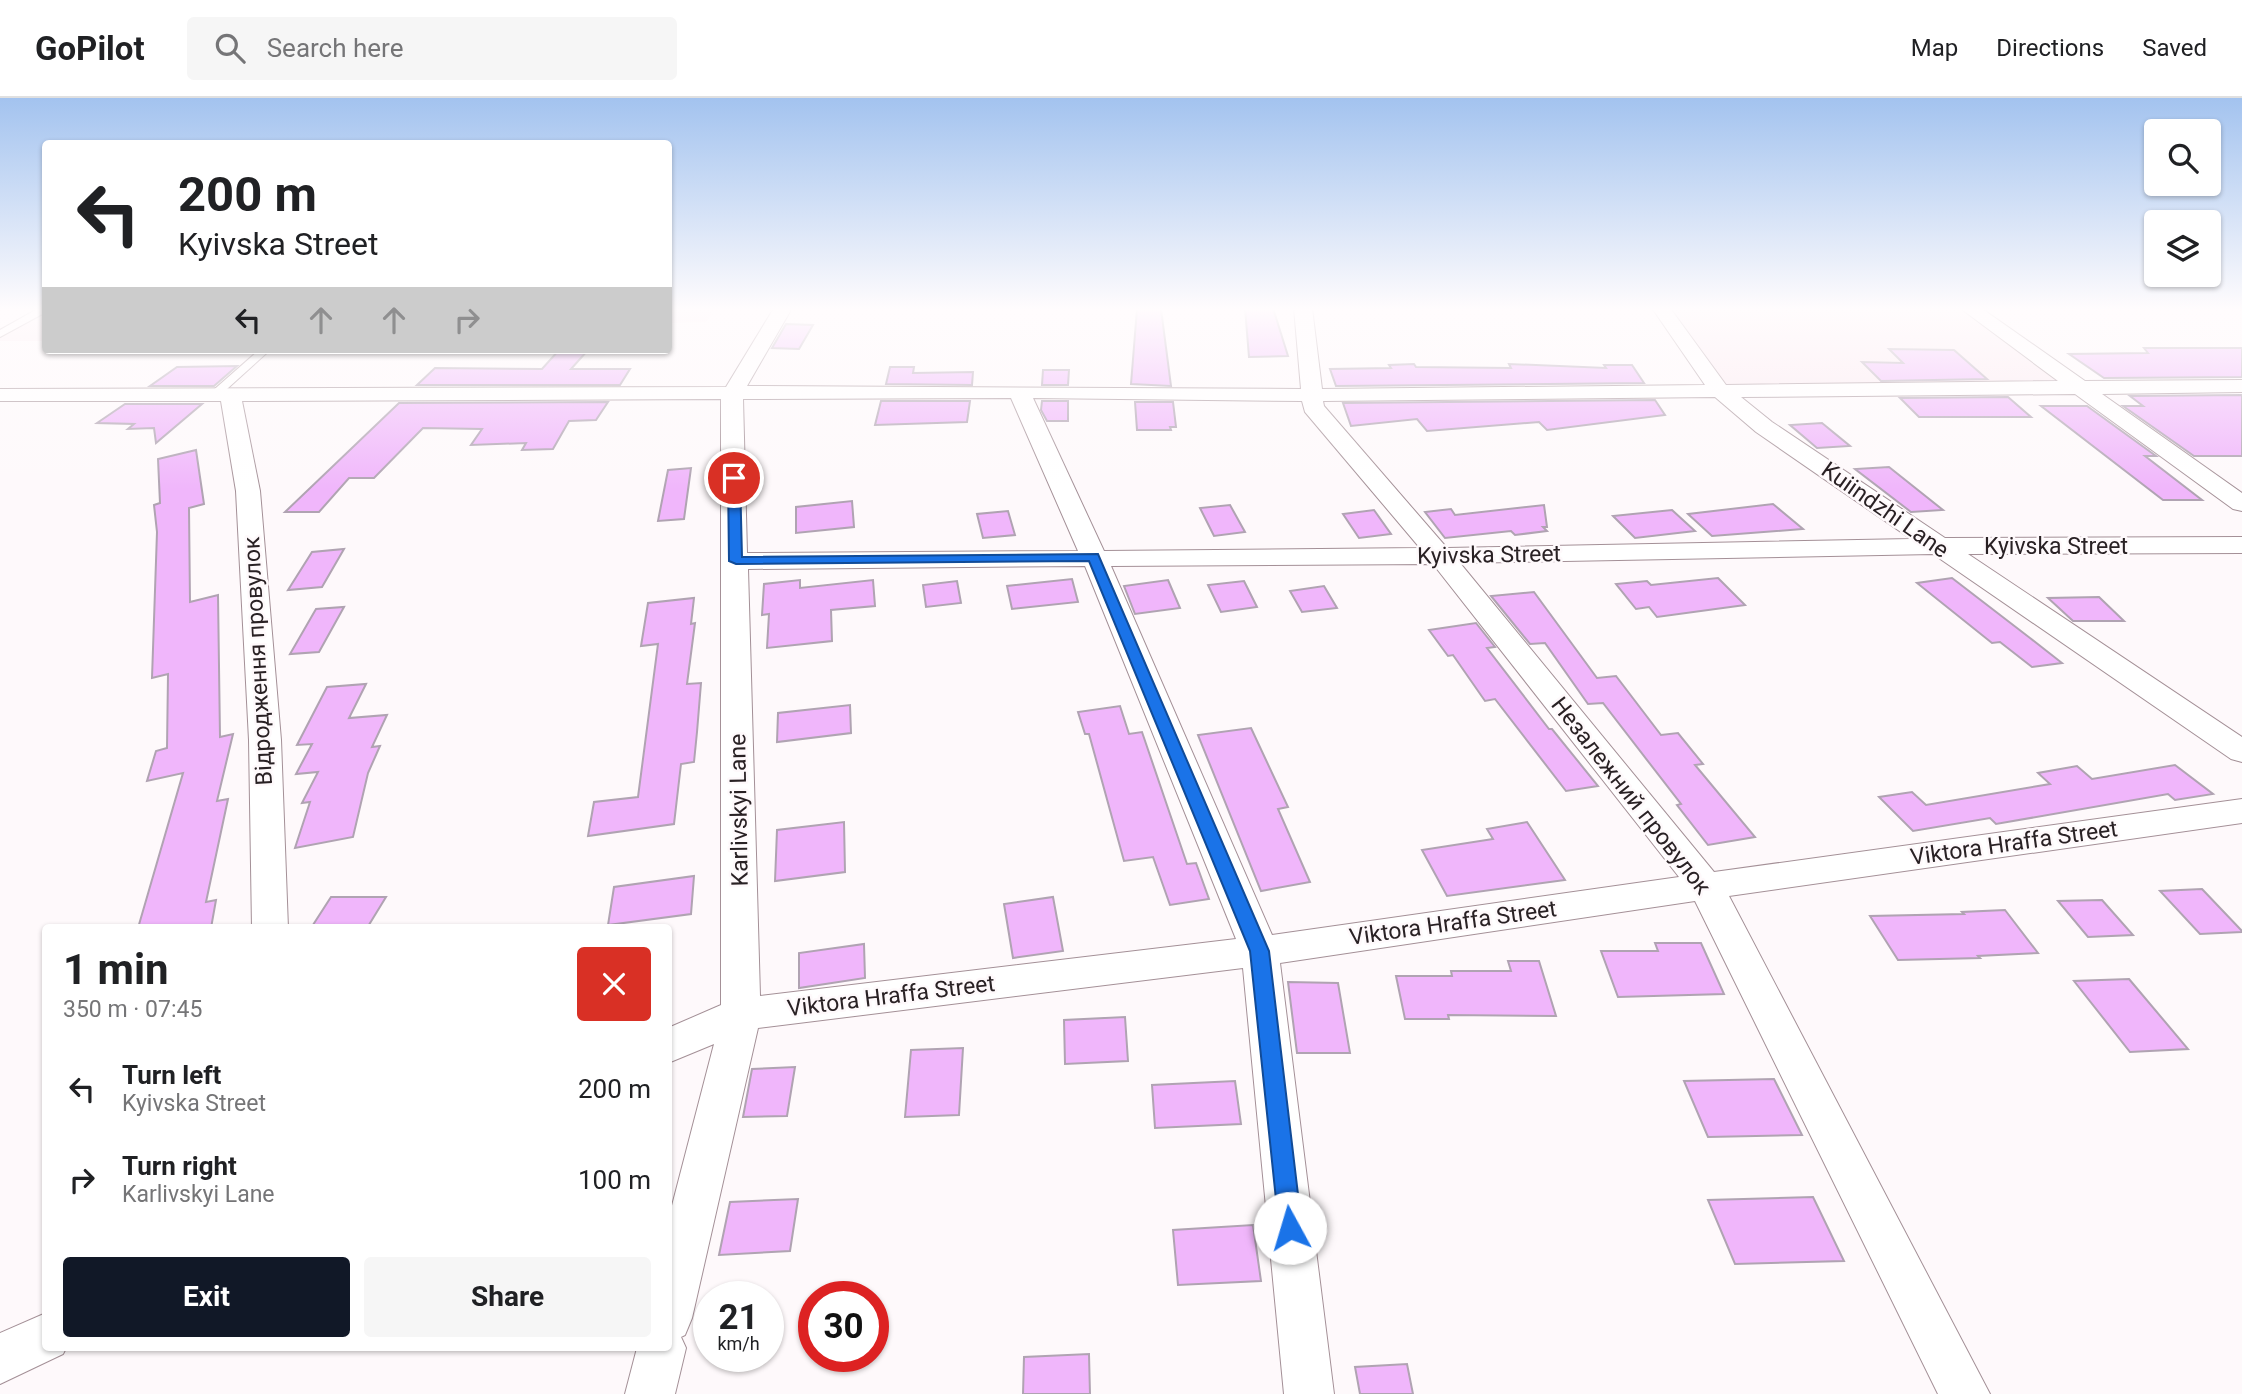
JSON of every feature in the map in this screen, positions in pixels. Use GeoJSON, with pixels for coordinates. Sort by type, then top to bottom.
{"type":"FeatureCollection","features":[{"type":"Feature","properties":{"kind":"street"},"geometry":{"type":"LineString","coordinates":[[732,394],[747,368]]}},
{"type":"Feature","properties":{"kind":"street","name":"Незалежний провулок"},"geometry":{"type":"LineString","coordinates":[[1308,368],[1313,407],[1440,556],[1706,886],[1965,1394]]}},
{"type":"Feature","properties":{"kind":"street","name":"Kuiindzhi Lane"},"geometry":{"type":"LineString","coordinates":[[1703,368],[1718,390],[1764,427],[2242,752]]}},
{"type":"Feature","properties":{"kind":"street"},"geometry":{"type":"LineString","coordinates":[[2056,368],[2242,504]]}},
{"type":"Feature","properties":{"kind":"street"},"geometry":{"type":"LineString","coordinates":[[0,395],[1019,392],[1312,395],[2242,386]]}},
{"type":"Feature","properties":{"kind":"street"},"geometry":{"type":"LineString","coordinates":[[1019,392],[1094,557],[1260,951],[1308,1394]]}},
{"type":"Feature","properties":{"kind":"street","name":"Karlіvskyi Lane"},"geometry":{"type":"LineString","coordinates":[[672,1301],[741,1014],[732,394]]}},
{"type":"Feature","properties":{"kind":"street","name":"Відродження провулок"},"geometry":{"type":"LineString","coordinates":[[222,396],[248,491],[265,740],[270,924]]}},
{"type":"Feature","properties":{"kind":"street","name":"Kyivska Street"},"geometry":{"type":"LineString","coordinates":[[736,561],[1440,556],[1936,546],[2242,545]]}},
{"type":"Feature","properties":{"kind":"street","name":"Viktora Hraffa Street"},"geometry":{"type":"LineString","coordinates":[[672,1044],[741,1014],[1260,951],[2242,811]]}},
{"type":"Feature","properties":{"kind":"street"},"geometry":{"type":"LineString","coordinates":[[0,1359],[42,1338]]}},
{"type":"Feature","properties":{"kind":"street"},"geometry":{"type":"LineString","coordinates":[[650,1394],[661,1351]]}},
{"type":"Feature","properties":{"kind":"lane"},"geometry":{"type":"LineString","coordinates":[[222,396],[248,368]]}},
{"type":"Feature","properties":{"kind":"shaded area"},"geometry":{"type":"Polygon","coordinates":[[[1704,368],[2050,368],[2067,383],[1719,390],[1704,368]]]}},
{"type":"Feature","properties":{"kind":"building"},"geometry":{"type":"Polygon","coordinates":[[[175,368],[234,368],[214,386],[150,386],[175,368]]]}},
{"type":"Feature","properties":{"kind":"building"},"geometry":{"type":"Polygon","coordinates":[[[434,368],[630,369],[620,385],[417,385],[434,368]]]}},
{"type":"Feature","properties":{"kind":"building"},"geometry":{"type":"Polygon","coordinates":[[[890,368],[914,368],[913,373],[973,372],[972,385],[886,384],[890,368]]]}},
{"type":"Feature","properties":{"kind":"building"},"geometry":{"type":"Polygon","coordinates":[[[1132,368],[1169,368],[1171,386],[1131,384],[1132,368]]]}},
{"type":"Feature","properties":{"kind":"building"},"geometry":{"type":"Polygon","coordinates":[[[1634,368],[1644,383],[1336,386],[1330,369],[1634,368]]]}},
{"type":"Feature","properties":{"kind":"building"},"geometry":{"type":"Polygon","coordinates":[[[1868,368],[1975,368],[1987,379],[1881,381],[1868,368]]]}},
{"type":"Feature","properties":{"kind":"building"},"geometry":{"type":"Polygon","coordinates":[[[2090,368],[2242,368],[2242,377],[2104,378],[2090,368]]]}},
{"type":"Feature","properties":{"kind":"building"},"geometry":{"type":"Polygon","coordinates":[[[1043,370],[1069,370],[1068,385],[1042,385],[1043,370]]]}},
{"type":"Feature","properties":{"kind":"building"},"geometry":{"type":"Polygon","coordinates":[[[2242,395],[2242,456],[2194,456],[2123,406],[2143,406],[2130,396],[2242,395]]]}},
{"type":"Feature","properties":{"kind":"building"},"geometry":{"type":"Polygon","coordinates":[[[2008,397],[2031,417],[1919,417],[1900,398],[2008,397]]]}},
{"type":"Feature","properties":{"kind":"building"},"geometry":{"type":"Polygon","coordinates":[[[1655,400],[1665,415],[1547,430],[1539,422],[1427,431],[1417,419],[1351,426],[1343,403],[1655,400]]]}},
{"type":"Feature","properties":{"kind":"building"},"geometry":{"type":"Polygon","coordinates":[[[881,401],[970,401],[967,422],[875,425],[881,401]]]}},
{"type":"Feature","properties":{"kind":"building"},"geometry":{"type":"Polygon","coordinates":[[[1042,401],[1068,401],[1068,421],[1047,421],[1041,410],[1042,401]]]}},
{"type":"Feature","properties":{"kind":"building"},"geometry":{"type":"Polygon","coordinates":[[[608,402],[596,420],[569,421],[553,449],[522,450],[526,443],[471,445],[482,429],[423,428],[374,478],[349,478],[319,512],[285,512],[399,403],[608,402]]]}},
{"type":"Feature","properties":{"kind":"building"},"geometry":{"type":"Polygon","coordinates":[[[1135,402],[1173,402],[1176,427],[1170,427],[1171,430],[1137,430],[1135,402]]]}},
{"type":"Feature","properties":{"kind":"building"},"geometry":{"type":"Polygon","coordinates":[[[125,404],[202,404],[156,443],[154,428],[128,429],[134,424],[97,423],[125,404]]]}},
{"type":"Feature","properties":{"kind":"building"},"geometry":{"type":"Polygon","coordinates":[[[2041,406],[2087,406],[2156,456],[2145,456],[2202,500],[2163,500],[2041,406]]]}},
{"type":"Feature","properties":{"kind":"building"},"geometry":{"type":"Polygon","coordinates":[[[1822,423],[1850,446],[1817,448],[1790,425],[1822,423]]]}},
{"type":"Feature","properties":{"kind":"building"},"geometry":{"type":"Polygon","coordinates":[[[196,450],[204,504],[189,508],[190,602],[218,595],[220,737],[233,734],[217,801],[228,799],[206,902],[216,900],[212,924],[139,924],[183,773],[147,781],[156,751],[167,748],[168,674],[152,678],[157,532],[154,505],[160,503],[158,459],[196,450]]]}},
{"type":"Feature","properties":{"kind":"building"},"geometry":{"type":"Polygon","coordinates":[[[1889,467],[1943,510],[1911,512],[1855,469],[1889,467]]]}},
{"type":"Feature","properties":{"kind":"building"},"geometry":{"type":"Polygon","coordinates":[[[691,468],[684,519],[658,521],[668,470],[691,468]]]}},
{"type":"Feature","properties":{"kind":"building"},"geometry":{"type":"Polygon","coordinates":[[[852,501],[854,527],[796,533],[796,507],[852,501]]]}},
{"type":"Feature","properties":{"kind":"building"},"geometry":{"type":"Polygon","coordinates":[[[1773,504],[1803,529],[1712,536],[1688,514],[1773,504]]]}},
{"type":"Feature","properties":{"kind":"building"},"geometry":{"type":"Polygon","coordinates":[[[1230,505],[1245,532],[1214,536],[1200,508],[1230,505]]]}},
{"type":"Feature","properties":{"kind":"building"},"geometry":{"type":"Polygon","coordinates":[[[1544,505],[1547,527],[1543,527],[1547,531],[1515,535],[1511,531],[1445,538],[1425,512],[1451,509],[1455,515],[1544,505]]]}},
{"type":"Feature","properties":{"kind":"building"},"geometry":{"type":"Polygon","coordinates":[[[1374,510],[1391,534],[1359,538],[1343,514],[1374,510]]]}},
{"type":"Feature","properties":{"kind":"building"},"geometry":{"type":"Polygon","coordinates":[[[1672,510],[1695,531],[1635,538],[1613,516],[1672,510]]]}},
{"type":"Feature","properties":{"kind":"building"},"geometry":{"type":"Polygon","coordinates":[[[1008,511],[1015,535],[983,538],[977,514],[1008,511]]]}},
{"type":"Feature","properties":{"kind":"building"},"geometry":{"type":"Polygon","coordinates":[[[344,549],[322,587],[288,590],[312,552],[344,549]]]}},
{"type":"Feature","properties":{"kind":"building"},"geometry":{"type":"Polygon","coordinates":[[[1718,578],[1745,605],[1657,617],[1649,607],[1636,609],[1616,584],[1647,581],[1651,585],[1718,578]]]}},
{"type":"Feature","properties":{"kind":"building"},"geometry":{"type":"Polygon","coordinates":[[[1952,578],[2062,663],[2032,667],[2000,642],[1992,643],[1917,583],[1952,578]]]}},
{"type":"Feature","properties":{"kind":"building"},"geometry":{"type":"Polygon","coordinates":[[[1072,579],[1078,602],[1012,609],[1007,586],[1072,579]]]}},
{"type":"Feature","properties":{"kind":"building"},"geometry":{"type":"Polygon","coordinates":[[[800,580],[800,588],[873,580],[875,606],[831,610],[832,641],[767,648],[769,614],[762,615],[764,584],[800,580]]]}},
{"type":"Feature","properties":{"kind":"building"},"geometry":{"type":"Polygon","coordinates":[[[1168,580],[1180,608],[1135,614],[1124,586],[1168,580]]]}},
{"type":"Feature","properties":{"kind":"building"},"geometry":{"type":"Polygon","coordinates":[[[957,581],[961,603],[926,607],[923,585],[957,581]]]}},
{"type":"Feature","properties":{"kind":"building"},"geometry":{"type":"Polygon","coordinates":[[[1244,581],[1257,607],[1221,612],[1208,585],[1244,581]]]}},
{"type":"Feature","properties":{"kind":"building"},"geometry":{"type":"Polygon","coordinates":[[[1324,586],[1337,608],[1302,612],[1290,591],[1324,586]]]}},
{"type":"Feature","properties":{"kind":"building"},"geometry":{"type":"Polygon","coordinates":[[[1534,592],[1597,678],[1616,676],[1661,735],[1678,733],[1703,764],[1695,765],[1755,837],[1708,845],[1677,805],[1681,804],[1603,703],[1588,704],[1545,643],[1530,644],[1491,596],[1534,592]]]}},
{"type":"Feature","properties":{"kind":"building"},"geometry":{"type":"Polygon","coordinates":[[[2099,597],[2124,621],[2073,621],[2048,598],[2099,597]]]}},
{"type":"Feature","properties":{"kind":"building"},"geometry":{"type":"Polygon","coordinates":[[[694,598],[691,624],[695,623],[687,684],[701,683],[697,732],[694,762],[681,764],[674,824],[588,836],[594,802],[638,797],[658,644],[641,646],[648,603],[694,598]]]}},
{"type":"Feature","properties":{"kind":"building"},"geometry":{"type":"Polygon","coordinates":[[[344,607],[319,652],[290,654],[316,609],[344,607]]]}},
{"type":"Feature","properties":{"kind":"building"},"geometry":{"type":"Polygon","coordinates":[[[1476,623],[1495,647],[1487,648],[1549,729],[1552,729],[1598,786],[1566,791],[1495,699],[1485,701],[1453,655],[1448,656],[1429,630],[1476,623]]]}},
{"type":"Feature","properties":{"kind":"building"},"geometry":{"type":"Polygon","coordinates":[[[366,684],[349,718],[387,715],[372,747],[380,746],[368,773],[353,837],[295,848],[310,802],[302,803],[318,772],[296,774],[312,744],[297,745],[327,687],[366,684]]]}},
{"type":"Feature","properties":{"kind":"building"},"geometry":{"type":"Polygon","coordinates":[[[850,705],[851,733],[777,742],[778,713],[850,705]]]}},
{"type":"Feature","properties":{"kind":"building"},"geometry":{"type":"Polygon","coordinates":[[[1120,706],[1129,734],[1142,732],[1187,864],[1196,863],[1209,899],[1170,905],[1153,857],[1124,861],[1089,734],[1085,734],[1078,712],[1120,706]]]}},
{"type":"Feature","properties":{"kind":"building"},"geometry":{"type":"Polygon","coordinates":[[[1251,728],[1288,807],[1278,809],[1310,882],[1261,891],[1198,735],[1251,728]]]}},
{"type":"Feature","properties":{"kind":"building"},"geometry":{"type":"Polygon","coordinates":[[[2175,765],[2213,794],[2175,800],[2168,794],[1996,824],[1990,818],[1913,831],[1879,797],[1912,792],[1926,805],[2050,784],[2038,773],[2077,766],[2092,779],[2175,765]]]}},
{"type":"Feature","properties":{"kind":"building"},"geometry":{"type":"Polygon","coordinates":[[[844,822],[845,872],[775,881],[777,830],[844,822]]]}},
{"type":"Feature","properties":{"kind":"building"},"geometry":{"type":"Polygon","coordinates":[[[1527,822],[1565,880],[1447,896],[1422,850],[1493,839],[1487,829],[1527,822]]]}},
{"type":"Feature","properties":{"kind":"building"},"geometry":{"type":"Polygon","coordinates":[[[694,876],[691,914],[608,924],[614,887],[694,876]]]}},
{"type":"Feature","properties":{"kind":"building"},"geometry":{"type":"Polygon","coordinates":[[[2202,889],[2242,932],[2200,934],[2160,891],[2202,889]]]}},
{"type":"Feature","properties":{"kind":"building"},"geometry":{"type":"Polygon","coordinates":[[[331,897],[386,897],[369,924],[314,924],[331,897]]]}},
{"type":"Feature","properties":{"kind":"building"},"geometry":{"type":"Polygon","coordinates":[[[1053,897],[1063,951],[1013,958],[1004,904],[1053,897]]]}},
{"type":"Feature","properties":{"kind":"building"},"geometry":{"type":"Polygon","coordinates":[[[2102,900],[2133,935],[2088,937],[2058,901],[2102,900]]]}},
{"type":"Feature","properties":{"kind":"building"},"geometry":{"type":"Polygon","coordinates":[[[2005,910],[2038,953],[1898,960],[1870,916],[1964,914],[1962,912],[2005,910]]]}},
{"type":"Feature","properties":{"kind":"building"},"geometry":{"type":"Polygon","coordinates":[[[1655,943],[1701,943],[1724,994],[1618,997],[1601,951],[1658,951],[1655,943]]]}},
{"type":"Feature","properties":{"kind":"building"},"geometry":{"type":"Polygon","coordinates":[[[864,944],[865,978],[799,988],[799,953],[864,944]]]}},
{"type":"Feature","properties":{"kind":"building"},"geometry":{"type":"Polygon","coordinates":[[[1508,961],[1539,961],[1556,1016],[1448,1015],[1449,1019],[1405,1019],[1396,976],[1452,976],[1451,971],[1511,971],[1508,961]]]}},
{"type":"Feature","properties":{"kind":"building"},"geometry":{"type":"Polygon","coordinates":[[[2129,979],[2188,1049],[2130,1052],[2074,981],[2129,979]]]}},
{"type":"Feature","properties":{"kind":"building"},"geometry":{"type":"Polygon","coordinates":[[[1288,982],[1338,983],[1350,1053],[1297,1053],[1288,982]]]}},
{"type":"Feature","properties":{"kind":"building"},"geometry":{"type":"Polygon","coordinates":[[[1125,1017],[1128,1061],[1065,1064],[1064,1020],[1125,1017]]]}},
{"type":"Feature","properties":{"kind":"building"},"geometry":{"type":"Polygon","coordinates":[[[963,1048],[959,1115],[905,1117],[911,1050],[963,1048]]]}},
{"type":"Feature","properties":{"kind":"building"},"geometry":{"type":"Polygon","coordinates":[[[795,1067],[787,1116],[743,1117],[752,1069],[795,1067]]]}},
{"type":"Feature","properties":{"kind":"building"},"geometry":{"type":"Polygon","coordinates":[[[1774,1079],[1802,1135],[1708,1137],[1684,1081],[1774,1079]]]}},
{"type":"Feature","properties":{"kind":"building"},"geometry":{"type":"Polygon","coordinates":[[[1235,1081],[1241,1124],[1155,1128],[1152,1085],[1235,1081]]]}},
{"type":"Feature","properties":{"kind":"building"},"geometry":{"type":"Polygon","coordinates":[[[1813,1197],[1844,1261],[1735,1264],[1708,1200],[1813,1197]]]}},
{"type":"Feature","properties":{"kind":"building"},"geometry":{"type":"Polygon","coordinates":[[[798,1199],[790,1251],[719,1255],[730,1202],[798,1199]]]}},
{"type":"Feature","properties":{"kind":"building"},"geometry":{"type":"Polygon","coordinates":[[[1253,1225],[1261,1281],[1178,1285],[1173,1230],[1253,1225]]]}},
{"type":"Feature","properties":{"kind":"building"},"geometry":{"type":"Polygon","coordinates":[[[1089,1354],[1090,1394],[1023,1394],[1024,1357],[1089,1354]]]}},
{"type":"Feature","properties":{"kind":"building"},"geometry":{"type":"Polygon","coordinates":[[[1407,1364],[1413,1394],[1360,1394],[1355,1367],[1407,1364]]]}},
{"type":"Feature","properties":{"kind":"route"},"geometry":{"type":"LineString","coordinates":[[734,478],[736,561],[1094,557],[1260,951],[1290,1228]]}}]}
